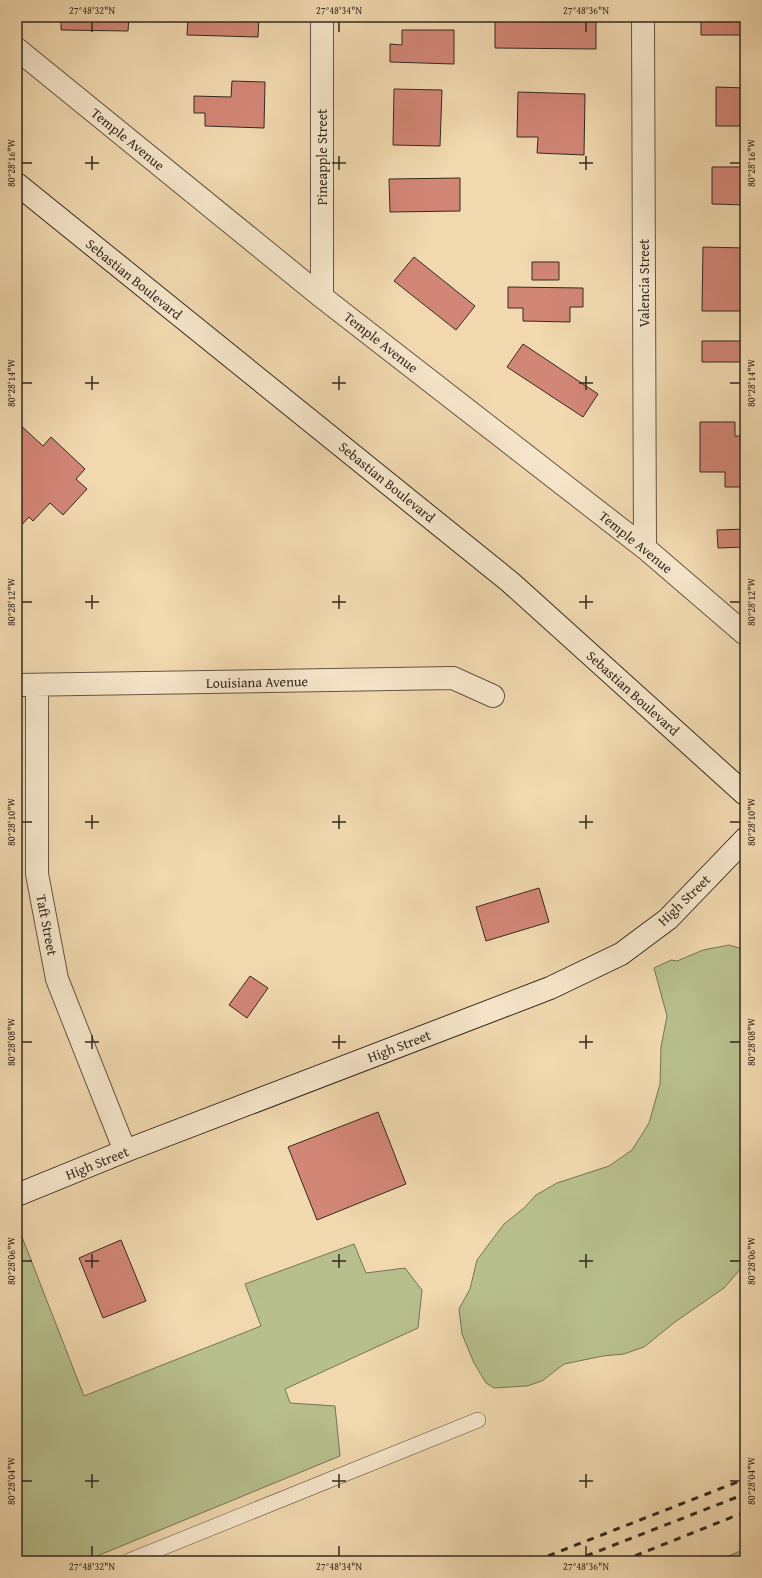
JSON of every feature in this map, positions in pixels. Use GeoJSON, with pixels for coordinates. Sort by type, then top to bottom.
{"type":"FeatureCollection","features":[{"type":"Feature","properties":{"kind":"street","name":"Pineapple Street"},"geometry":{"type":"LineString","coordinates":[[322,17],[322,296]]}},
{"type":"Feature","properties":{"kind":"street","name":"Valencia Street"},"geometry":{"type":"LineString","coordinates":[[643,17],[645,548]]}},
{"type":"Feature","properties":{"kind":"street","name":"Temple Avenue"},"geometry":{"type":"LineString","coordinates":[[17,49],[322,296],[645,548],[745,634]]}},
{"type":"Feature","properties":{"kind":"street","name":"Sebastian Boulevard"},"geometry":{"type":"LineString","coordinates":[[17,184],[510,582],[745,794]]}},
{"type":"Feature","properties":{"kind":"street","name":"Louisiana Avenue"},"geometry":{"type":"LineString","coordinates":[[27,686],[453,678],[493,696]]}},
{"type":"Feature","properties":{"kind":"street","name":"Taft Street"},"geometry":{"type":"LineString","coordinates":[[27,686],[38,882],[57,979],[125,1151]]}},
{"type":"Feature","properties":{"kind":"street","name":"High Street"},"geometry":{"type":"LineString","coordinates":[[17,1195],[125,1151],[550,988],[621,954],[668,919],[745,839]]}},
{"type":"Feature","properties":{"kind":"lane"},"geometry":{"type":"LineString","coordinates":[[129,1561],[478,1420]]}},
{"type":"Feature","properties":{"kind":"green space"},"geometry":{"type":"Polygon","coordinates":[[[729,945],[743,949],[745,955],[745,1264],[724,1288],[675,1322],[644,1347],[624,1354],[603,1356],[564,1364],[542,1381],[527,1386],[494,1388],[486,1383],[474,1363],[462,1334],[459,1309],[470,1289],[477,1260],[504,1224],[524,1208],[536,1195],[557,1183],[609,1166],[632,1150],[649,1123],[660,1084],[661,1047],[667,1016],[654,968],[671,960],[677,961],[703,950],[729,945]]]}},
{"type":"Feature","properties":{"kind":"green space"},"geometry":{"type":"Polygon","coordinates":[[[17,1224],[84,1396],[261,1326],[245,1284],[354,1244],[366,1273],[405,1268],[422,1290],[418,1328],[285,1389],[290,1403],[335,1406],[340,1456],[85,1561],[17,1561],[17,1224]]]}},
{"type":"Feature","properties":{"kind":"green space"},"geometry":{"type":"Polygon","coordinates":[[[745,1549],[745,1561],[717,1561],[745,1549]]]}},
{"type":"Feature","properties":{"kind":"building"},"geometry":{"type":"Polygon","coordinates":[[[61,17],[129,17],[128,31],[61,30],[61,17]]]}},
{"type":"Feature","properties":{"kind":"building"},"geometry":{"type":"Polygon","coordinates":[[[188,17],[259,17],[258,37],[187,35],[188,17]]]}},
{"type":"Feature","properties":{"kind":"building"},"geometry":{"type":"Polygon","coordinates":[[[495,17],[539,17],[539,22],[596,22],[596,49],[495,48],[495,17]]]}},
{"type":"Feature","properties":{"kind":"building"},"geometry":{"type":"Polygon","coordinates":[[[701,17],[745,17],[745,35],[701,35],[701,17]]]}},
{"type":"Feature","properties":{"kind":"building"},"geometry":{"type":"Polygon","coordinates":[[[402,30],[454,30],[454,64],[390,62],[390,44],[402,45],[402,30]]]}},
{"type":"Feature","properties":{"kind":"building"},"geometry":{"type":"Polygon","coordinates":[[[232,81],[265,82],[264,128],[205,126],[205,113],[194,113],[194,96],[231,97],[232,81]]]}},
{"type":"Feature","properties":{"kind":"building"},"geometry":{"type":"Polygon","coordinates":[[[716,87],[745,88],[745,126],[716,126],[716,87]]]}},
{"type":"Feature","properties":{"kind":"building"},"geometry":{"type":"Polygon","coordinates":[[[394,89],[442,90],[440,146],[393,145],[394,89]]]}},
{"type":"Feature","properties":{"kind":"building"},"geometry":{"type":"Polygon","coordinates":[[[518,92],[585,94],[584,155],[537,153],[538,137],[517,137],[518,92]]]}},
{"type":"Feature","properties":{"kind":"building"},"geometry":{"type":"Polygon","coordinates":[[[712,167],[745,167],[745,205],[712,204],[712,167]]]}},
{"type":"Feature","properties":{"kind":"building"},"geometry":{"type":"Polygon","coordinates":[[[460,178],[460,211],[390,212],[389,179],[460,178]]]}},
{"type":"Feature","properties":{"kind":"building"},"geometry":{"type":"Polygon","coordinates":[[[703,247],[745,248],[745,311],[702,311],[703,247]]]}},
{"type":"Feature","properties":{"kind":"building"},"geometry":{"type":"Polygon","coordinates":[[[414,257],[475,306],[456,330],[394,281],[414,257]]]}},
{"type":"Feature","properties":{"kind":"building"},"geometry":{"type":"Polygon","coordinates":[[[532,262],[559,262],[559,280],[532,280],[532,262]]]}},
{"type":"Feature","properties":{"kind":"building"},"geometry":{"type":"Polygon","coordinates":[[[508,287],[583,288],[583,307],[570,307],[570,322],[523,321],[523,308],[508,308],[508,287]]]}},
{"type":"Feature","properties":{"kind":"building"},"geometry":{"type":"Polygon","coordinates":[[[702,341],[745,341],[745,362],[702,362],[702,341]]]}},
{"type":"Feature","properties":{"kind":"building"},"geometry":{"type":"Polygon","coordinates":[[[523,344],[598,394],[583,417],[507,367],[523,344]]]}},
{"type":"Feature","properties":{"kind":"building"},"geometry":{"type":"Polygon","coordinates":[[[17,422],[43,446],[51,437],[85,469],[76,479],[87,489],[63,515],[50,503],[33,521],[29,517],[17,530],[17,422]]]}},
{"type":"Feature","properties":{"kind":"building"},"geometry":{"type":"Polygon","coordinates":[[[700,422],[735,422],[735,436],[745,436],[745,487],[725,487],[725,472],[700,472],[700,422]]]}},
{"type":"Feature","properties":{"kind":"building"},"geometry":{"type":"Polygon","coordinates":[[[745,529],[745,547],[718,548],[717,530],[745,529]]]}},
{"type":"Feature","properties":{"kind":"building"},"geometry":{"type":"Polygon","coordinates":[[[539,888],[549,922],[486,941],[476,907],[539,888]]]}},
{"type":"Feature","properties":{"kind":"building"},"geometry":{"type":"Polygon","coordinates":[[[250,976],[268,988],[247,1018],[229,1005],[250,976]]]}},
{"type":"Feature","properties":{"kind":"building"},"geometry":{"type":"Polygon","coordinates":[[[378,1112],[406,1184],[317,1220],[288,1147],[378,1112]]]}},
{"type":"Feature","properties":{"kind":"building"},"geometry":{"type":"Polygon","coordinates":[[[121,1240],[146,1301],[103,1318],[79,1258],[121,1240]]]}},
{"type":"Feature","properties":{"kind":"railway"},"geometry":{"type":"LineString","coordinates":[[535,1561],[745,1479]]}},
{"type":"Feature","properties":{"kind":"railway"},"geometry":{"type":"LineString","coordinates":[[573,1561],[745,1494]]}},
{"type":"Feature","properties":{"kind":"railway"},"geometry":{"type":"LineString","coordinates":[[622,1561],[745,1512]]}}]}
